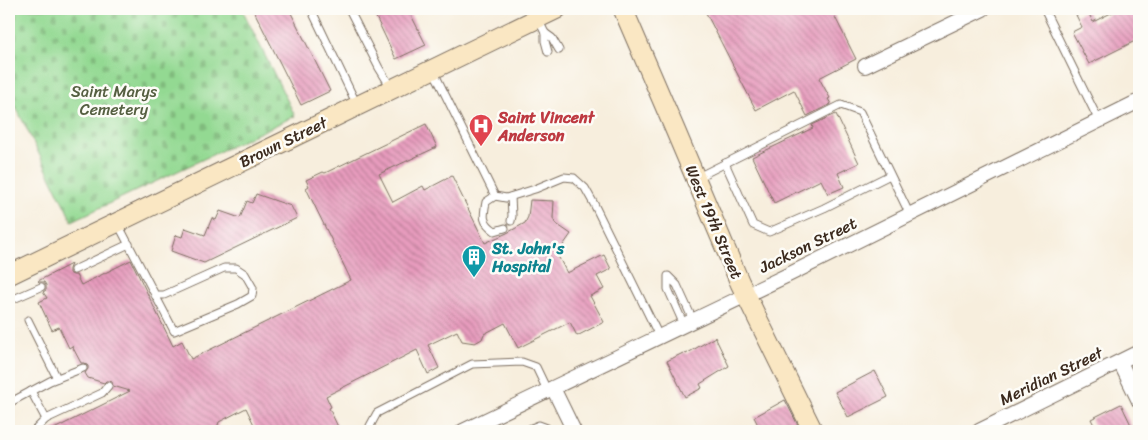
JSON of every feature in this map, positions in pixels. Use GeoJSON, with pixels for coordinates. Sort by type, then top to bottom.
{"type":"FeatureCollection","features":[{"type":"Feature","properties":{"kind":"street","name":"Brown Street"},"geometry":{"type":"LineString","coordinates":[[9,275],[433,70],[541,26],[557,9]]}},
{"type":"Feature","properties":{"kind":"street","name":"West 19th Street"},"geometry":{"type":"LineString","coordinates":[[623,9],[745,295],[813,431]]}},
{"type":"Feature","properties":{"kind":"street"},"geometry":{"type":"LineString","coordinates":[[865,66],[983,9]]}},
{"type":"Feature","properties":{"kind":"street","name":"Jackson Street"},"geometry":{"type":"LineString","coordinates":[[463,431],[910,215],[1139,101]]}},
{"type":"Feature","properties":{"kind":"street","name":"Meridian Street"},"geometry":{"type":"LineString","coordinates":[[979,431],[1139,352]]}},
{"type":"Feature","properties":{"kind":"street"},"geometry":{"type":"LineString","coordinates":[[1120,362],[1139,401]]}},
{"type":"Feature","properties":{"kind":"street"},"geometry":{"type":"LineString","coordinates":[[550,389],[574,431]]}},
{"type":"Feature","properties":{"kind":"lane"},"geometry":{"type":"LineString","coordinates":[[311,9],[358,106]]}},
{"type":"Feature","properties":{"kind":"lane"},"geometry":{"type":"LineString","coordinates":[[349,9],[392,90]]}},
{"type":"Feature","properties":{"kind":"lane"},"geometry":{"type":"LineString","coordinates":[[1044,9],[1099,121]]}},
{"type":"Feature","properties":{"kind":"lane"},"geometry":{"type":"LineString","coordinates":[[541,26],[552,38],[559,50]]}},
{"type":"Feature","properties":{"kind":"lane"},"geometry":{"type":"LineString","coordinates":[[541,26],[548,52]]}},
{"type":"Feature","properties":{"kind":"lane"},"geometry":{"type":"LineString","coordinates":[[433,70],[495,196]]}},
{"type":"Feature","properties":{"kind":"lane"},"geometry":{"type":"LineString","coordinates":[[696,178],[841,105],[860,112],[910,215]]}},
{"type":"Feature","properties":{"kind":"lane"},"geometry":{"type":"LineString","coordinates":[[725,163],[753,225],[769,232],[824,208],[890,175]]}},
{"type":"Feature","properties":{"kind":"lane"},"geometry":{"type":"LineString","coordinates":[[505,228],[495,231],[486,225],[483,214],[486,202],[495,196],[511,197],[564,177],[574,178],[584,188],[620,255],[659,336]]}},
{"type":"Feature","properties":{"kind":"lane"},"geometry":{"type":"LineString","coordinates":[[511,197],[511,221]]}},
{"type":"Feature","properties":{"kind":"lane"},"geometry":{"type":"LineString","coordinates":[[117,222],[129,244],[155,295],[174,331],[238,304],[252,296],[253,288],[245,274],[241,271],[236,268],[224,268],[164,295],[155,295]]}},
{"type":"Feature","properties":{"kind":"lane"},"geometry":{"type":"LineString","coordinates":[[74,270],[129,244]]}},
{"type":"Feature","properties":{"kind":"lane"},"geometry":{"type":"LineString","coordinates":[[668,276],[677,285],[688,322],[668,289],[668,276]]}},
{"type":"Feature","properties":{"kind":"lane"},"geometry":{"type":"LineString","coordinates":[[9,302],[41,287]]}},
{"type":"Feature","properties":{"kind":"lane"},"geometry":{"type":"LineString","coordinates":[[28,320],[57,378]]}},
{"type":"Feature","properties":{"kind":"lane"},"geometry":{"type":"LineString","coordinates":[[373,431],[370,426],[376,413],[472,364],[522,362],[536,367],[550,389]]}},
{"type":"Feature","properties":{"kind":"lane"},"geometry":{"type":"LineString","coordinates":[[9,403],[57,378],[83,368]]}},
{"type":"Feature","properties":{"kind":"lane"},"geometry":{"type":"LineString","coordinates":[[34,431],[46,419],[102,393],[108,386]]}},
{"type":"Feature","properties":{"kind":"lane"},"geometry":{"type":"LineString","coordinates":[[31,391],[46,419]]}},
{"type":"Feature","properties":{"kind":"lane"},"geometry":{"type":"LineString","coordinates":[[524,431],[539,425],[547,428],[548,431]]}},
{"type":"Feature","properties":{"kind":"green space","name":"Saint Marys Cemetery"},"geometry":{"type":"Polygon","coordinates":[[[9,9],[242,9],[295,116],[72,221],[9,93],[9,9]]]}},
{"type":"Feature","properties":{"kind":"building"},"geometry":{"type":"Polygon","coordinates":[[[253,9],[289,9],[330,91],[301,105],[253,9]]]}},
{"type":"Feature","properties":{"kind":"building"},"geometry":{"type":"Polygon","coordinates":[[[372,9],[408,9],[426,45],[396,59],[372,9]]]}},
{"type":"Feature","properties":{"kind":"building"},"geometry":{"type":"Polygon","coordinates":[[[704,9],[831,9],[856,59],[819,78],[830,98],[828,99],[831,104],[807,116],[794,90],[756,110],[704,9]]]}},
{"type":"Feature","properties":{"kind":"building"},"geometry":{"type":"Polygon","coordinates":[[[1119,9],[1139,9],[1139,39],[1089,64],[1072,32],[1082,27],[1076,15],[1087,10],[1093,22],[1119,9]]]}},
{"type":"Feature","properties":{"kind":"building"},"geometry":{"type":"Polygon","coordinates":[[[836,114],[859,163],[838,173],[844,187],[828,194],[821,180],[774,203],[752,157],[813,128],[812,125],[836,114]]]}},
{"type":"Feature","properties":{"kind":"building","name":"St. John's Hospital"},"geometry":{"type":"Polygon","coordinates":[[[426,124],[437,147],[379,174],[393,202],[423,186],[425,190],[452,176],[485,243],[525,223],[528,217],[530,200],[554,201],[553,218],[555,223],[571,234],[557,254],[567,273],[604,255],[611,269],[597,276],[604,289],[590,296],[604,322],[577,336],[570,322],[518,348],[505,323],[484,334],[482,339],[475,343],[462,341],[457,331],[428,345],[439,368],[428,374],[417,350],[326,396],[331,407],[329,408],[340,431],[257,431],[246,408],[219,422],[216,431],[50,431],[130,391],[113,386],[112,382],[109,381],[104,383],[88,378],[85,373],[88,366],[81,363],[72,346],[69,348],[59,327],[52,330],[39,302],[47,298],[43,292],[46,290],[46,285],[44,282],[38,281],[71,264],[69,273],[76,275],[81,285],[131,260],[173,346],[182,341],[191,359],[351,280],[306,188],[309,186],[306,180],[323,172],[325,173],[426,124]]]}},
{"type":"Feature","properties":{"kind":"building"},"geometry":{"type":"Polygon","coordinates":[[[256,194],[291,206],[297,218],[204,263],[171,251],[176,235],[182,237],[185,228],[205,235],[212,218],[216,220],[220,211],[240,218],[247,201],[252,203],[256,194]]]}},
{"type":"Feature","properties":{"kind":"building"},"geometry":{"type":"Polygon","coordinates":[[[715,337],[729,366],[700,384],[702,388],[685,397],[667,361],[685,352],[686,354],[715,337]]]}},
{"type":"Feature","properties":{"kind":"building"},"geometry":{"type":"Polygon","coordinates":[[[875,371],[888,397],[848,417],[835,392],[875,371]]]}},
{"type":"Feature","properties":{"kind":"building"},"geometry":{"type":"Polygon","coordinates":[[[785,400],[801,431],[761,431],[754,417],[785,400]]]}},
{"type":"Feature","properties":{"kind":"building"},"geometry":{"type":"Polygon","coordinates":[[[1121,404],[1132,427],[1124,431],[1097,431],[1091,419],[1121,404]]]}},
{"type":"Feature","properties":{"kind":"place","name":"Saint Vincent Anderson"},"geometry":{"type":"Point","coordinates":[481,147]}},
{"type":"Feature","properties":{"kind":"place","name":"St. John's Hospital"},"geometry":{"type":"Point","coordinates":[474,278]}}]}
